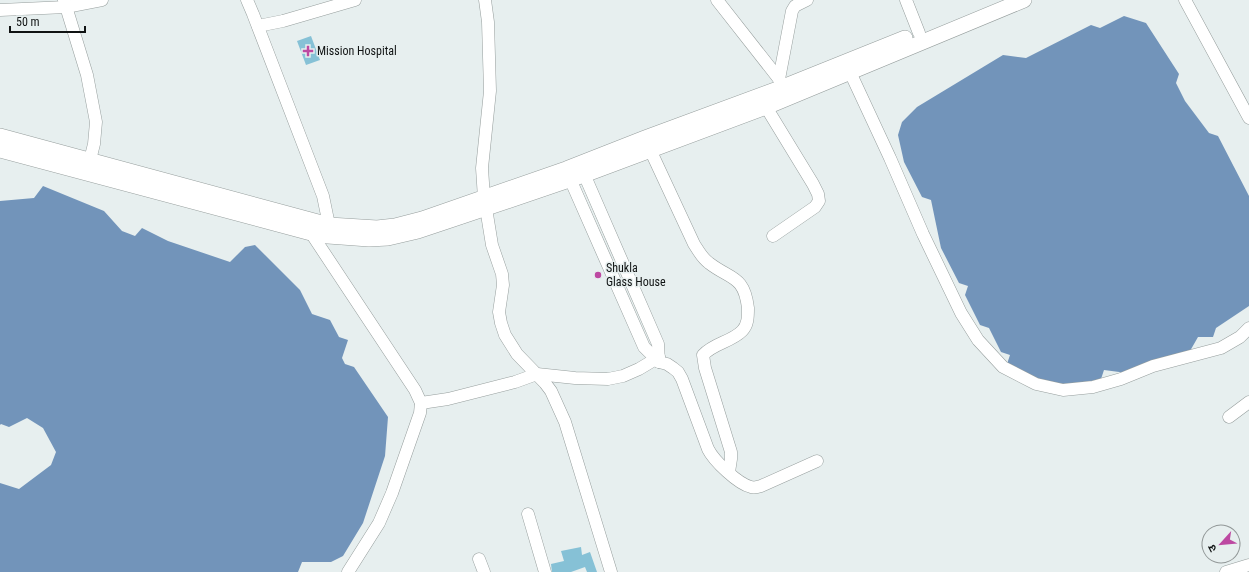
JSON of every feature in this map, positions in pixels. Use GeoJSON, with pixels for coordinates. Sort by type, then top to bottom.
{"type":"FeatureCollection","features":[{"type":"Feature","properties":{"kind":"main road"},"geometry":{"type":"LineString","coordinates":[[0,136],[88,166],[311,226],[369,239],[388,238],[418,231],[485,203],[575,172],[647,144],[996,0]]}},
{"type":"Feature","properties":{"kind":"main road"},"geometry":{"type":"LineString","coordinates":[[647,144],[766,107],[784,88],[850,72],[1024,0]]}},
{"type":"Feature","properties":{"kind":"main road"},"geometry":{"type":"LineString","coordinates":[[0,150],[88,166]]}},
{"type":"Feature","properties":{"kind":"street"},"geometry":{"type":"LineString","coordinates":[[0,10],[102,0]]}},
{"type":"Feature","properties":{"kind":"street"},"geometry":{"type":"LineString","coordinates":[[247,0],[323,196],[329,230]]}},
{"type":"Feature","properties":{"kind":"street"},"geometry":{"type":"LineString","coordinates":[[258,26],[283,21],[355,0]]}},
{"type":"Feature","properties":{"kind":"street"},"geometry":{"type":"LineString","coordinates":[[485,0],[488,22],[490,91],[482,168],[485,203],[492,245],[502,274],[503,285],[499,312],[501,323],[510,344],[517,354],[551,391],[565,422],[611,572]]}},
{"type":"Feature","properties":{"kind":"street"},"geometry":{"type":"LineString","coordinates":[[717,0],[784,88]]}},
{"type":"Feature","properties":{"kind":"street"},"geometry":{"type":"LineString","coordinates":[[784,88],[792,11],[795,6],[807,0]]}},
{"type":"Feature","properties":{"kind":"street"},"geometry":{"type":"LineString","coordinates":[[906,0],[919,33]]}},
{"type":"Feature","properties":{"kind":"street"},"geometry":{"type":"LineString","coordinates":[[1185,0],[1249,118]]}},
{"type":"Feature","properties":{"kind":"street"},"geometry":{"type":"LineString","coordinates":[[65,3],[87,75],[96,122],[94,144],[88,166]]}},
{"type":"Feature","properties":{"kind":"street"},"geometry":{"type":"LineString","coordinates":[[850,72],[923,234],[961,312],[978,340],[1003,367],[1036,384],[1063,390],[1093,387],[1121,379],[1153,366],[1222,348],[1240,337],[1249,328]]}},
{"type":"Feature","properties":{"kind":"street"},"geometry":{"type":"LineString","coordinates":[[766,107],[813,184],[818,194],[819,201],[815,207],[773,236]]}},
{"type":"Feature","properties":{"kind":"street"},"geometry":{"type":"LineString","coordinates":[[647,144],[694,244],[709,263],[734,278],[742,286],[746,295],[748,316],[746,325],[736,335],[714,346],[703,355],[705,368],[731,452],[729,472]]}},
{"type":"Feature","properties":{"kind":"street"},"geometry":{"type":"LineString","coordinates":[[575,172],[658,344],[658,359]]}},
{"type":"Feature","properties":{"kind":"street"},"geometry":{"type":"LineString","coordinates":[[311,226],[415,390],[421,403],[420,413],[392,493],[379,523],[348,572]]}},
{"type":"Feature","properties":{"kind":"street"},"geometry":{"type":"LineString","coordinates":[[658,359],[678,372],[708,449],[719,465],[745,484],[751,487],[761,486],[818,461]]}},
{"type":"Feature","properties":{"kind":"street"},"geometry":{"type":"LineString","coordinates":[[421,403],[448,399],[514,382],[537,374],[575,378],[608,378],[623,376],[658,359]]}},
{"type":"Feature","properties":{"kind":"street"},"geometry":{"type":"LineString","coordinates":[[1229,417],[1249,402]]}},
{"type":"Feature","properties":{"kind":"street"},"geometry":{"type":"LineString","coordinates":[[528,514],[545,572]]}},
{"type":"Feature","properties":{"kind":"street"},"geometry":{"type":"LineString","coordinates":[[479,559],[484,572]]}},
{"type":"Feature","properties":{"kind":"street"},"geometry":{"type":"LineString","coordinates":[[1226,572],[1249,565]]}},
{"type":"Feature","properties":{"kind":"water"},"geometry":{"type":"Polygon","coordinates":[[[1124,16],[1146,23],[1179,74],[1176,83],[1185,101],[1209,133],[1218,136],[1249,196],[1249,306],[1216,328],[1213,337],[1198,337],[1186,358],[1127,373],[1104,370],[1101,379],[1053,389],[1007,364],[1010,355],[1001,352],[989,328],[980,325],[965,295],[968,286],[959,283],[941,248],[931,200],[922,197],[904,162],[898,135],[902,122],[917,107],[1003,55],[1026,58],[1091,25],[1100,28],[1124,16]]]}},
{"type":"Feature","properties":{"kind":"water"},"geometry":{"type":"Polygon","coordinates":[[[43,186],[104,211],[122,231],[135,236],[142,228],[168,241],[230,262],[245,247],[255,245],[300,290],[312,314],[330,320],[339,337],[348,340],[342,358],[345,364],[354,367],[388,417],[385,456],[363,523],[343,556],[331,562],[302,562],[298,572],[0,572],[0,483],[19,489],[51,465],[56,452],[43,428],[27,418],[9,427],[0,425],[0,201],[34,198],[43,186]]]}},
{"type":"Feature","properties":{"kind":"building"},"geometry":{"type":"Polygon","coordinates":[[[311,36],[320,60],[306,65],[297,41],[311,36]]]}},
{"type":"Feature","properties":{"kind":"building"},"geometry":{"type":"Polygon","coordinates":[[[581,547],[582,555],[590,552],[597,572],[587,572],[585,567],[571,572],[552,572],[551,564],[564,561],[561,551],[581,547]]]}},
{"type":"Feature","properties":{"kind":"place","name":"Mission Hospital"},"geometry":{"type":"Point","coordinates":[308,51]}},
{"type":"Feature","properties":{"kind":"place","name":"Shukla Glass House"},"geometry":{"type":"Point","coordinates":[598,275]}}]}
